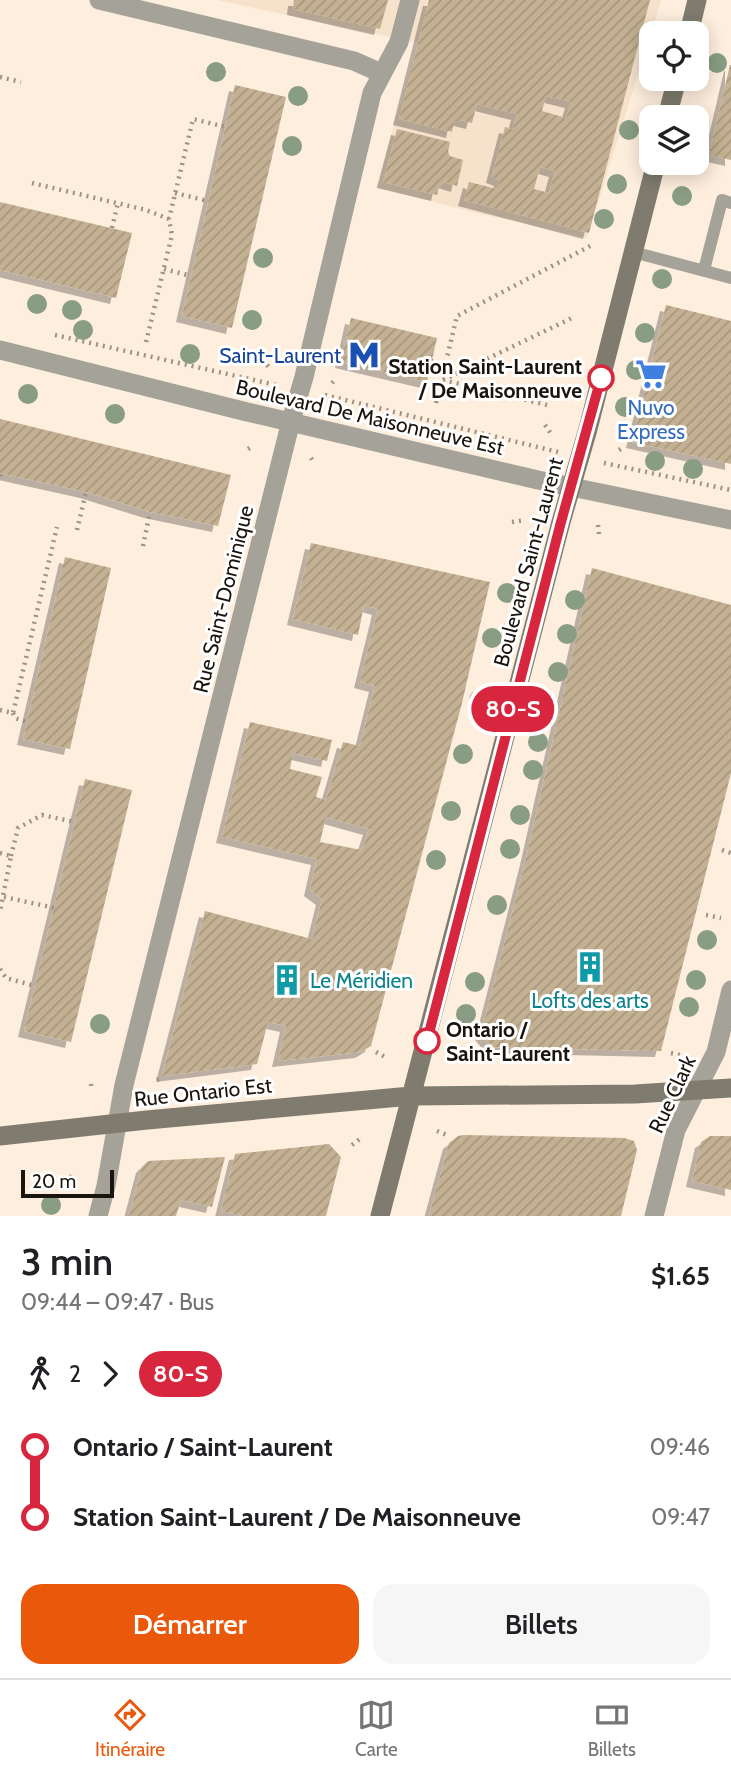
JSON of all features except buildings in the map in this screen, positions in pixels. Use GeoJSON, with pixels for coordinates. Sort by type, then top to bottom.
{"type":"FeatureCollection","features":[{"type":"Feature","properties":{"kind":"main road"},"geometry":{"type":"LineString","coordinates":[[692,21],[697,0]]}},
{"type":"Feature","properties":{"kind":"main road","name":"Boulevard Saint-Laurent"},"geometry":{"type":"LineString","coordinates":[[380,1216],[653,175]]}},
{"type":"Feature","properties":{"kind":"main road","name":"Rue Ontario Est"},"geometry":{"type":"LineString","coordinates":[[0,1136],[411,1096],[635,1094],[731,1088]]}},
{"type":"Feature","properties":{"kind":"street"},"geometry":{"type":"LineString","coordinates":[[99,0],[354,61],[381,73]]}},
{"type":"Feature","properties":{"kind":"street","name":"Rue Saint-Dominique"},"geometry":{"type":"LineString","coordinates":[[98,1216],[127,1072],[300,390],[372,93],[399,43],[410,0]]}},
{"type":"Feature","properties":{"kind":"street","name":"Boulevard De Maisonneuve Est"},"geometry":{"type":"LineString","coordinates":[[0,350],[291,421],[731,520]]}},
{"type":"Feature","properties":{"kind":"street","name":"Rue Clark"},"geometry":{"type":"LineString","coordinates":[[654,1216],[676,1130],[699,1090],[716,1052],[731,990]]}},
{"type":"Feature","properties":{"kind":"lane"},"geometry":{"type":"LineString","coordinates":[[704,270],[722,200],[731,203]]}},
{"type":"Feature","properties":{"kind":"lane"},"geometry":{"type":"LineString","coordinates":[[633,252],[731,278]]}},
{"type":"Feature","properties":{"kind":"path"},"geometry":{"type":"LineString","coordinates":[[0,77],[21,82]]}},
{"type":"Feature","properties":{"kind":"path"},"geometry":{"type":"LineString","coordinates":[[146,342],[172,235],[169,219],[193,119],[226,127]]}},
{"type":"Feature","properties":{"kind":"path"},"geometry":{"type":"LineString","coordinates":[[32,183],[160,214],[169,219]]}},
{"type":"Feature","properties":{"kind":"path"},"geometry":{"type":"LineString","coordinates":[[175,193],[208,201]]}},
{"type":"Feature","properties":{"kind":"path"},"geometry":{"type":"LineString","coordinates":[[112,228],[118,203]]}},
{"type":"Feature","properties":{"kind":"path"},"geometry":{"type":"LineString","coordinates":[[436,403],[457,316],[592,245]]}},
{"type":"Feature","properties":{"kind":"path"},"geometry":{"type":"LineString","coordinates":[[164,269],[191,276]]}},
{"type":"Feature","properties":{"kind":"path"},"geometry":{"type":"LineString","coordinates":[[442,380],[574,317]]}},
{"type":"Feature","properties":{"kind":"path","name":"Boulevard De Maisonneuve Est"},"geometry":{"type":"LineString","coordinates":[[54,334],[580,458],[731,490]]}},
{"type":"Feature","properties":{"kind":"path"},"geometry":{"type":"LineString","coordinates":[[431,361],[446,366]]}},
{"type":"Feature","properties":{"kind":"path"},"geometry":{"type":"LineString","coordinates":[[442,380],[551,406]]}},
{"type":"Feature","properties":{"kind":"path"},"geometry":{"type":"LineString","coordinates":[[545,425],[552,435]]}},
{"type":"Feature","properties":{"kind":"path"},"geometry":{"type":"LineString","coordinates":[[77,530],[86,492]]}},
{"type":"Feature","properties":{"kind":"path"},"geometry":{"type":"LineString","coordinates":[[143,547],[150,512]]}},
{"type":"Feature","properties":{"kind":"path"},"geometry":{"type":"LineString","coordinates":[[513,522],[525,520]]}},
{"type":"Feature","properties":{"kind":"path"},"geometry":{"type":"LineString","coordinates":[[598,525],[599,534]]}},
{"type":"Feature","properties":{"kind":"path"},"geometry":{"type":"LineString","coordinates":[[27,722],[15,718],[13,713],[57,527]]}},
{"type":"Feature","properties":{"kind":"path"},"geometry":{"type":"LineString","coordinates":[[0,710],[13,713]]}},
{"type":"Feature","properties":{"kind":"path"},"geometry":{"type":"LineString","coordinates":[[0,912],[18,828],[42,815],[75,822]]}},
{"type":"Feature","properties":{"kind":"path"},"geometry":{"type":"LineString","coordinates":[[722,850],[731,853]]}},
{"type":"Feature","properties":{"kind":"path"},"geometry":{"type":"LineString","coordinates":[[0,853],[11,856]]}},
{"type":"Feature","properties":{"kind":"path"},"geometry":{"type":"LineString","coordinates":[[4,897],[55,908]]}},
{"type":"Feature","properties":{"kind":"path"},"geometry":{"type":"LineString","coordinates":[[706,915],[721,918]]}},
{"type":"Feature","properties":{"kind":"path"},"geometry":{"type":"LineString","coordinates":[[0,969],[6,978],[35,986]]}},
{"type":"Feature","properties":{"kind":"path"},"geometry":{"type":"LineString","coordinates":[[464,1052],[476,1049]]}},
{"type":"Feature","properties":{"kind":"path"},"geometry":{"type":"LineString","coordinates":[[376,1052],[387,1058]]}},
{"type":"Feature","properties":{"kind":"path"},"geometry":{"type":"LineString","coordinates":[[671,1053],[680,1055]]}},
{"type":"Feature","properties":{"kind":"path"},"geometry":{"type":"LineString","coordinates":[[437,1131],[447,1135]]}},
{"type":"Feature","properties":{"kind":"path"},"geometry":{"type":"LineString","coordinates":[[352,1145],[360,1139]]}},
{"type":"Feature","properties":{"kind":"shaded area"},"geometry":{"type":"Polygon","coordinates":[[[217,0],[661,0],[654,21],[639,21],[639,71],[587,238],[376,187],[418,43],[217,0]]]}},
{"type":"Feature","properties":{"kind":"bus line","name":"80-S"},"geometry":{"type":"LineString","coordinates":[[427,1041],[561,522],[601,378]]}},
{"type":"Feature","properties":{"kind":"place","name":"Saint-Laurent"},"geometry":{"type":"Point","coordinates":[364,355]}},
{"type":"Feature","properties":{"kind":"place","name":"Nuvo Express"},"geometry":{"type":"Point","coordinates":[651,374]}},
{"type":"Feature","properties":{"kind":"place","name":"Station Saint-Laurent / De Maisonneuve"},"geometry":{"type":"Point","coordinates":[601,378]}},
{"type":"Feature","properties":{"kind":"place","name":"Lofts des arts"},"geometry":{"type":"Point","coordinates":[590,967]}},
{"type":"Feature","properties":{"kind":"place","name":"Le Méridien"},"geometry":{"type":"Point","coordinates":[287,980]}},
{"type":"Feature","properties":{"kind":"place","name":"Ontario / Saint-Laurent"},"geometry":{"type":"Point","coordinates":[427,1041]}}]}
